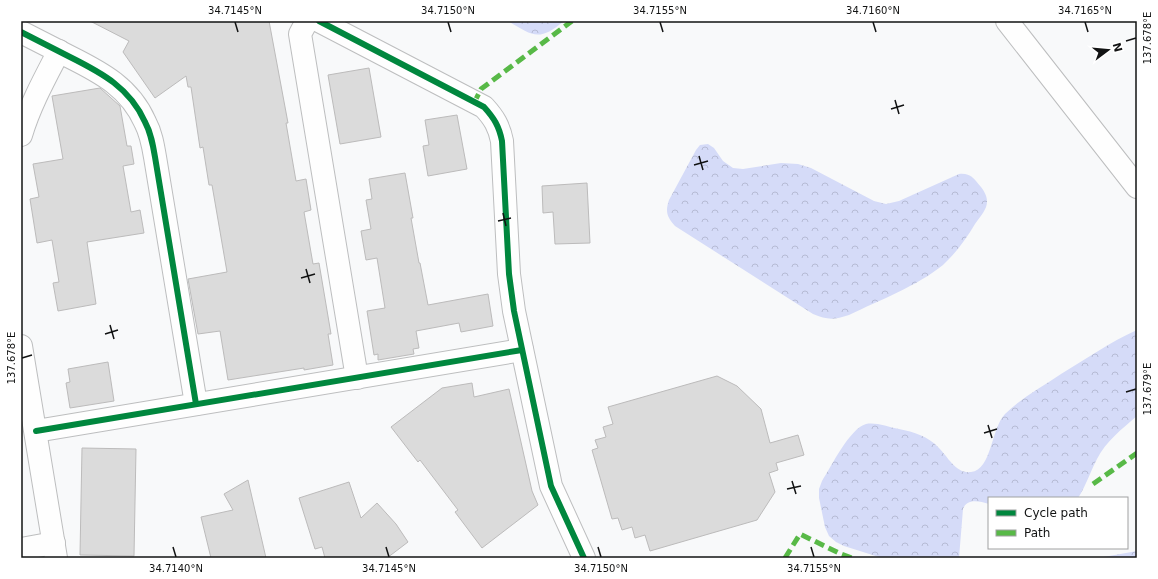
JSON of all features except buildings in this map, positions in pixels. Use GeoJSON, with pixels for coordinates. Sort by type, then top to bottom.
{"type":"FeatureCollection","features":[{"type":"Feature","properties":{"kind":"street"},"geometry":{"type":"LineString","coordinates":[[307,21],[300,34],[357,378]]}},
{"type":"Feature","properties":{"kind":"street"},"geometry":{"type":"LineString","coordinates":[[318,21],[484,107],[493,116],[500,128],[509,274],[514,311],[551,486],[584,558]]}},
{"type":"Feature","properties":{"kind":"street"},"geometry":{"type":"LineString","coordinates":[[1007,21],[1137,187]]}},
{"type":"Feature","properties":{"kind":"street"},"geometry":{"type":"LineString","coordinates":[[21,32],[111,79],[136,106],[145,122],[152,139],[196,404]]}},
{"type":"Feature","properties":{"kind":"street"},"geometry":{"type":"LineString","coordinates":[[21,135],[25,121],[39,90],[59,51]]}},
{"type":"Feature","properties":{"kind":"street"},"geometry":{"type":"LineString","coordinates":[[21,346],[55,551],[21,549]]}},
{"type":"Feature","properties":{"kind":"street"},"geometry":{"type":"LineString","coordinates":[[36,431],[522,350]]}},
{"type":"Feature","properties":{"kind":"green space"},"geometry":{"type":"Polygon","coordinates":[[[508,21],[564,21],[548,32],[536,34],[530,33],[508,21]]]}},
{"type":"Feature","properties":{"kind":"green space"},"geometry":{"type":"Polygon","coordinates":[[[708,144],[714,148],[723,161],[733,168],[743,169],[781,163],[798,164],[811,168],[874,201],[886,204],[899,201],[959,174],[966,174],[974,179],[981,187],[987,198],[987,202],[982,215],[956,251],[933,273],[898,292],[849,315],[831,319],[813,314],[675,226],[670,220],[667,211],[669,200],[696,150],[700,145],[708,144]]]}},
{"type":"Feature","properties":{"kind":"green space"},"geometry":{"type":"Polygon","coordinates":[[[1137,330],[1137,416],[1105,447],[1097,459],[1079,497],[988,497],[988,504],[977,501],[967,503],[963,509],[959,558],[882,558],[844,546],[829,536],[825,527],[819,498],[819,489],[822,481],[841,449],[847,440],[860,427],[866,424],[878,424],[920,435],[935,444],[957,468],[966,472],[978,470],[987,456],[1000,420],[1011,408],[1061,374],[1137,330]]]}},
{"type":"Feature","properties":{"kind":"green space"},"geometry":{"type":"Polygon","coordinates":[[[1137,551],[1137,558],[1098,558],[1137,551]]]}},
{"type":"Feature","properties":{"kind":"marked path"},"geometry":{"type":"LineString","coordinates":[[474,103],[481,89],[572,21]]}},
{"type":"Feature","properties":{"kind":"marked path"},"geometry":{"type":"LineString","coordinates":[[1093,484],[1137,453]]}},
{"type":"Feature","properties":{"kind":"marked path"},"geometry":{"type":"LineString","coordinates":[[785,558],[800,534],[852,558]]}},
{"type":"Feature","properties":{"kind":"cycle path"},"geometry":{"type":"LineString","coordinates":[[319,21],[484,107],[496,122],[502,141],[509,274],[514,311],[551,486],[584,558]]}},
{"type":"Feature","properties":{"kind":"cycle path"},"geometry":{"type":"LineString","coordinates":[[21,32],[93,69],[114,83],[139,110],[147,126],[152,139],[196,404]]}},
{"type":"Feature","properties":{"kind":"cycle path"},"geometry":{"type":"LineString","coordinates":[[36,431],[522,350]]}}]}
